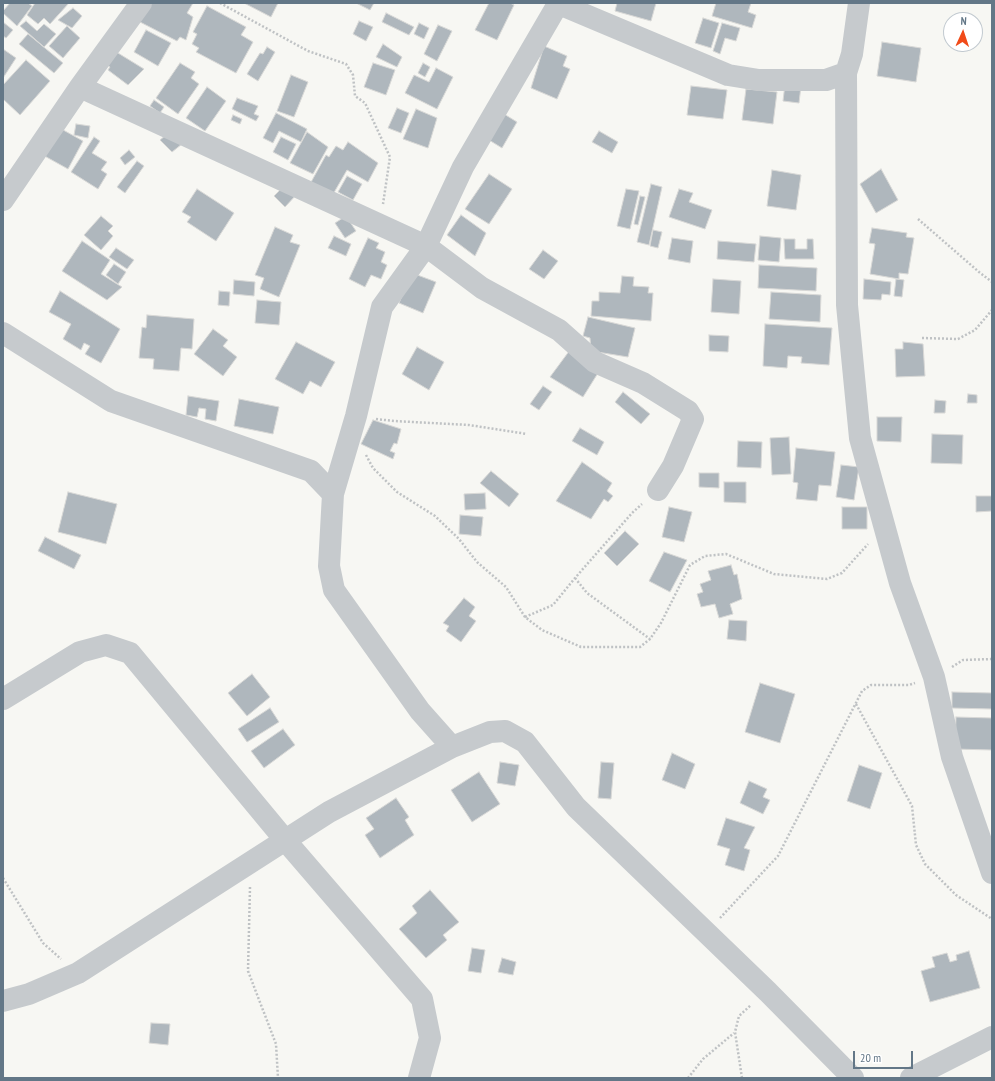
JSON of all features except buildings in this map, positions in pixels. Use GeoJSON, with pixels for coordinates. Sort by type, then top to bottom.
{"type":"FeatureCollection","features":[{"type":"Feature","properties":{"kind":"street"},"geometry":{"type":"LineString","coordinates":[[3,200],[141,3]]}},
{"type":"Feature","properties":{"kind":"street"},"geometry":{"type":"LineString","coordinates":[[859,3],[852,54],[846,72],[847,305],[860,438],[900,583],[934,677],[952,757],[992,873]]}},
{"type":"Feature","properties":{"kind":"street"},"geometry":{"type":"LineString","coordinates":[[452,747],[420,711],[334,590],[329,566],[333,494],[354,422],[382,307],[426,246],[463,167],[557,4],[728,75],[759,80],[826,80],[846,72]]}},
{"type":"Feature","properties":{"kind":"street"},"geometry":{"type":"LineString","coordinates":[[80,88],[426,246],[482,288],[559,330],[595,362],[643,383],[688,411],[693,419],[673,466],[658,490]]}},
{"type":"Feature","properties":{"kind":"street"},"geometry":{"type":"LineString","coordinates":[[3,333],[111,401],[311,472],[333,494]]}},
{"type":"Feature","properties":{"kind":"street"},"geometry":{"type":"LineString","coordinates":[[3,699],[80,652],[106,645],[130,653],[285,840],[422,999],[430,1038],[419,1078]]}},
{"type":"Feature","properties":{"kind":"street"},"geometry":{"type":"LineString","coordinates":[[3,1001],[29,994],[78,973],[329,812],[452,747],[490,732],[505,731],[525,742],[576,807],[768,992],[853,1078]]}},
{"type":"Feature","properties":{"kind":"street"},"geometry":{"type":"LineString","coordinates":[[911,1078],[992,1037]]}},
{"type":"Feature","properties":{"kind":"path"},"geometry":{"type":"LineString","coordinates":[[220,3],[308,51],[346,64],[353,75],[355,96],[365,103],[390,156],[380,225]]}},
{"type":"Feature","properties":{"kind":"path"},"geometry":{"type":"LineString","coordinates":[[918,219],[992,282]]}},
{"type":"Feature","properties":{"kind":"path"},"geometry":{"type":"LineString","coordinates":[[922,338],[958,339],[975,330],[992,310]]}},
{"type":"Feature","properties":{"kind":"path"},"geometry":{"type":"LineString","coordinates":[[527,434],[469,425],[394,421],[354,422],[372,468],[397,492],[435,516],[459,539],[477,562],[506,587],[525,617],[542,630],[581,647],[640,647],[650,639],[661,623],[690,565],[705,556],[726,554],[774,574],[827,578],[842,573],[885,526]]}},
{"type":"Feature","properties":{"kind":"path"},"geometry":{"type":"LineString","coordinates":[[525,617],[552,605],[632,513],[658,490]]}},
{"type":"Feature","properties":{"kind":"path"},"geometry":{"type":"LineString","coordinates":[[574,578],[587,593],[650,639]]}},
{"type":"Feature","properties":{"kind":"path"},"geometry":{"type":"LineString","coordinates":[[706,932],[778,856],[862,691],[871,685],[909,685],[934,677],[963,660],[992,659]]}},
{"type":"Feature","properties":{"kind":"path"},"geometry":{"type":"LineString","coordinates":[[856,704],[912,806],[916,845],[924,864],[956,896],[992,919]]}},
{"type":"Feature","properties":{"kind":"path"},"geometry":{"type":"LineString","coordinates":[[251,862],[248,971],[276,1044],[278,1078]]}},
{"type":"Feature","properties":{"kind":"path"},"geometry":{"type":"LineString","coordinates":[[3,878],[43,943],[78,973]]}},
{"type":"Feature","properties":{"kind":"path"},"geometry":{"type":"LineString","coordinates":[[742,1078],[735,1032],[739,1016],[768,992]]}},
{"type":"Feature","properties":{"kind":"path"},"geometry":{"type":"LineString","coordinates":[[688,1078],[703,1058],[735,1032]]}}]}
